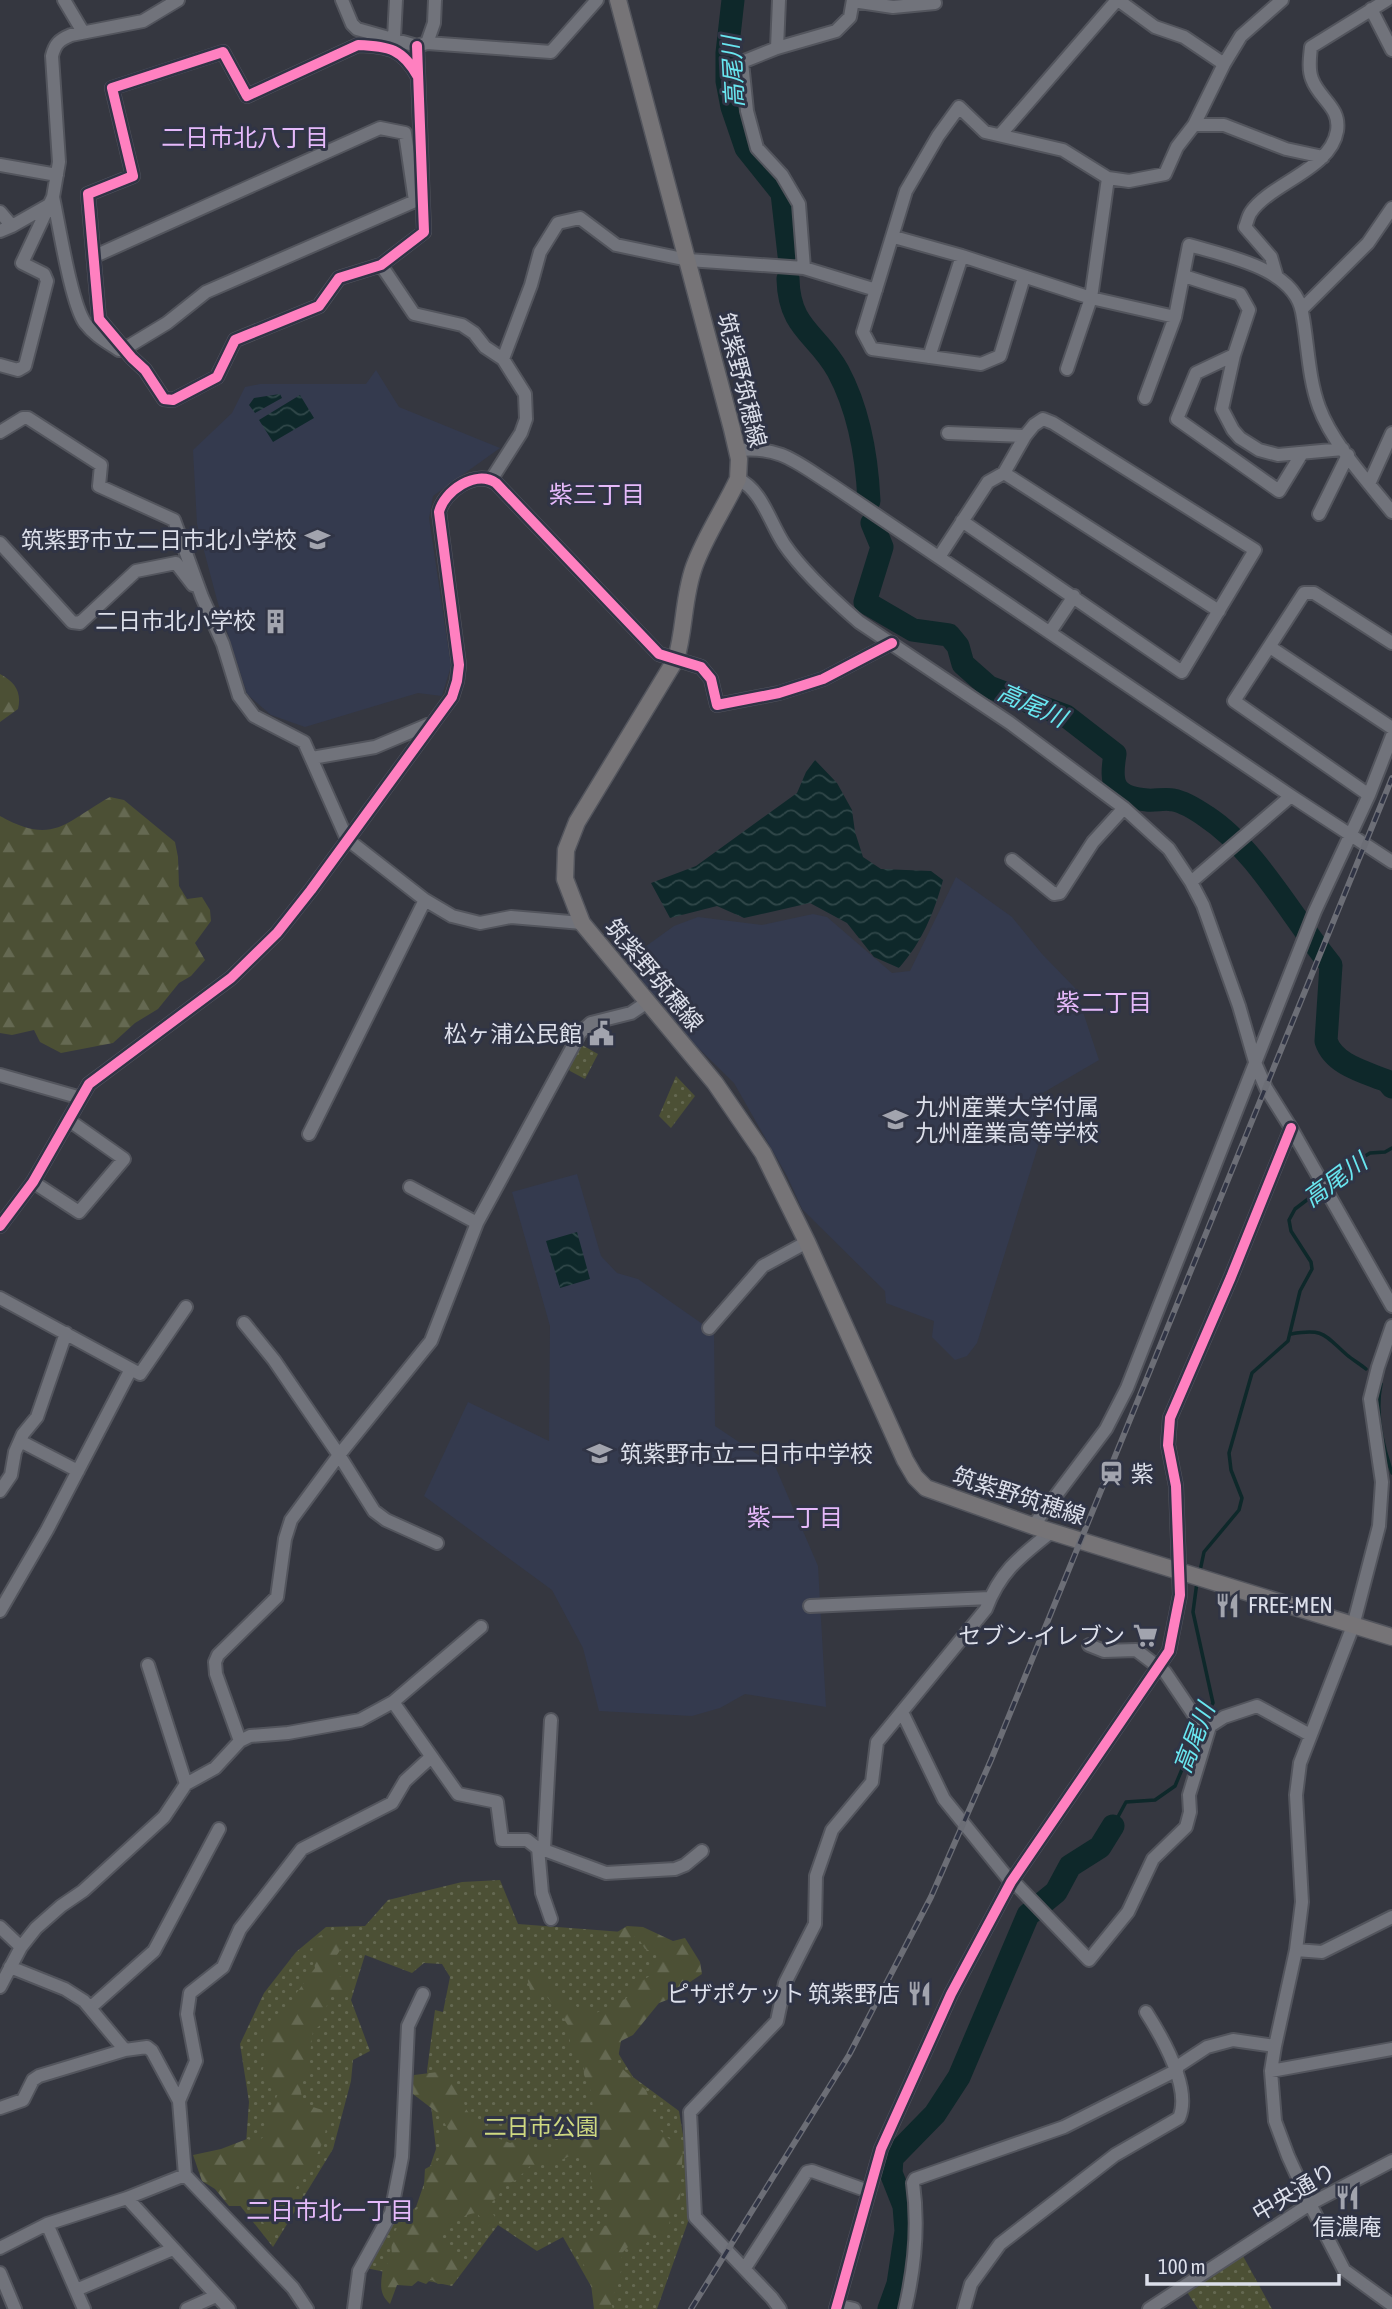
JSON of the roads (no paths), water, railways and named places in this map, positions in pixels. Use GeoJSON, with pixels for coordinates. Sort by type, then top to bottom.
{"type":"FeatureCollection","features":[{"type":"Feature","properties":{"kind":"main road","name":"筑紫野筑穂線"},"geometry":{"type":"LineString","coordinates":[[618,0],[738,450],[738,479],[694,567],[685,598],[682,639],[677,659],[577,822],[566,850],[565,879],[582,923],[715,1083],[763,1153],[915,1477],[926,1488],[1051,1532],[1392,1637]]}},
{"type":"Feature","properties":{"kind":"street"},"geometry":{"type":"LineString","coordinates":[[64,0],[83,32]]}},
{"type":"Feature","properties":{"kind":"street"},"geometry":{"type":"LineString","coordinates":[[0,365],[18,370],[25,366],[47,281],[44,274],[22,263],[51,201],[59,162],[52,56],[55,47],[61,39],[83,32],[143,21],[158,4],[178,0]]}},
{"type":"Feature","properties":{"kind":"street"},"geometry":{"type":"LineString","coordinates":[[341,0],[357,29],[422,45],[551,52],[597,0]]}},
{"type":"Feature","properties":{"kind":"street"},"geometry":{"type":"LineString","coordinates":[[394,38],[396,0]]}},
{"type":"Feature","properties":{"kind":"street"},"geometry":{"type":"LineString","coordinates":[[419,200],[418,77],[422,45],[434,23],[435,0]]}},
{"type":"Feature","properties":{"kind":"street"},"geometry":{"type":"LineString","coordinates":[[776,48],[779,0]]}},
{"type":"Feature","properties":{"kind":"street"},"geometry":{"type":"LineString","coordinates":[[804,268],[796,197],[782,175],[757,148],[747,111],[741,62],[776,48],[836,31],[850,17],[853,0],[893,7],[935,3]]}},
{"type":"Feature","properties":{"kind":"street"},"geometry":{"type":"LineString","coordinates":[[1000,135],[1117,0],[1155,27],[1184,37],[1224,64]]}},
{"type":"Feature","properties":{"kind":"street"},"geometry":{"type":"LineString","coordinates":[[1276,274],[1271,257],[1245,228],[1250,213],[1262,200],[1323,157],[1332,145],[1337,130],[1334,109],[1312,80],[1309,64],[1311,47],[1387,0]]}},
{"type":"Feature","properties":{"kind":"street"},"geometry":{"type":"LineString","coordinates":[[1024,277],[1000,356],[981,365],[872,349],[863,332],[906,191],[938,136],[959,107],[985,132],[1063,150],[1108,178],[1129,181],[1165,174],[1177,147],[1194,125],[1241,36],[1273,3]]}},
{"type":"Feature","properties":{"kind":"street"},"geometry":{"type":"LineString","coordinates":[[1371,9],[1392,50]]}},
{"type":"Feature","properties":{"kind":"street"},"geometry":{"type":"LineString","coordinates":[[95,256],[380,128],[405,133],[424,232],[381,265],[339,278],[319,306],[235,340],[217,377],[173,400],[164,399],[145,370],[99,319],[88,194],[133,176],[112,88],[223,52],[247,96],[358,45],[401,53],[411,63],[418,77]]}},
{"type":"Feature","properties":{"kind":"street"},"geometry":{"type":"LineString","coordinates":[[1194,125],[1224,125],[1286,149],[1323,157]]}},
{"type":"Feature","properties":{"kind":"street"},"geometry":{"type":"LineString","coordinates":[[0,165],[57,175]]}},
{"type":"Feature","properties":{"kind":"street"},"geometry":{"type":"LineString","coordinates":[[1068,369],[1091,298],[1108,178]]}},
{"type":"Feature","properties":{"kind":"street"},"geometry":{"type":"LineString","coordinates":[[128,354],[206,292],[419,200]]}},
{"type":"Feature","properties":{"kind":"street"},"geometry":{"type":"LineString","coordinates":[[0,212],[6,228],[51,201]]}},
{"type":"Feature","properties":{"kind":"street"},"geometry":{"type":"LineString","coordinates":[[51,201],[83,320],[94,334],[128,354]]}},
{"type":"Feature","properties":{"kind":"street"},"geometry":{"type":"LineString","coordinates":[[1302,309],[1368,243],[1392,208]]}},
{"type":"Feature","properties":{"kind":"street"},"geometry":{"type":"LineString","coordinates":[[503,359],[531,285],[540,252],[558,223],[580,218],[615,245],[688,260],[804,268],[876,290]]}},
{"type":"Feature","properties":{"kind":"street"},"geometry":{"type":"LineString","coordinates":[[894,237],[1091,298],[1175,317]]}},
{"type":"Feature","properties":{"kind":"street"},"geometry":{"type":"LineString","coordinates":[[1146,397],[1175,317],[1189,245],[1276,274],[1296,294],[1302,309],[1309,365],[1319,408],[1345,452],[1392,512]]}},
{"type":"Feature","properties":{"kind":"street"},"geometry":{"type":"LineString","coordinates":[[929,357],[962,256]]}},
{"type":"Feature","properties":{"kind":"street"},"geometry":{"type":"LineString","coordinates":[[381,265],[414,314],[457,322],[474,333],[485,347],[503,359],[525,394],[526,419],[521,433],[491,480]]}},
{"type":"Feature","properties":{"kind":"street"},"geometry":{"type":"LineString","coordinates":[[1184,275],[1240,294],[1249,310],[1234,355],[1222,409],[1240,438],[1259,450],[1278,455],[1345,452]]}},
{"type":"Feature","properties":{"kind":"street"},"geometry":{"type":"LineString","coordinates":[[1234,355],[1196,373],[1177,419],[1279,491],[1301,455]]}},
{"type":"Feature","properties":{"kind":"street"},"geometry":{"type":"LineString","coordinates":[[0,432],[23,418],[28,418],[101,465],[99,486],[174,520],[202,597],[223,644],[234,683],[247,708],[254,716],[304,742],[347,839],[425,900],[452,916],[480,923],[511,917],[582,923]]}},
{"type":"Feature","properties":{"kind":"street"},"geometry":{"type":"LineString","coordinates":[[939,557],[962,521],[988,482],[1004,472],[1025,436],[1043,419],[1255,550],[1182,672],[962,521]]}},
{"type":"Feature","properties":{"kind":"street"},"geometry":{"type":"LineString","coordinates":[[948,433],[1025,436]]}},
{"type":"Feature","properties":{"kind":"street"},"geometry":{"type":"LineString","coordinates":[[1369,484],[1392,433]]}},
{"type":"Feature","properties":{"kind":"street"},"geometry":{"type":"LineString","coordinates":[[738,450],[763,448],[784,455],[1392,862]]}},
{"type":"Feature","properties":{"kind":"street"},"geometry":{"type":"LineString","coordinates":[[1319,514],[1345,452]]}},
{"type":"Feature","properties":{"kind":"street"},"geometry":{"type":"LineString","coordinates":[[1004,472],[1219,611]]}},
{"type":"Feature","properties":{"kind":"street"},"geometry":{"type":"LineString","coordinates":[[738,479],[751,485],[785,545],[839,605],[859,622],[1010,723],[1124,808],[1169,849],[1203,905],[1266,1088],[1392,1306]]}},
{"type":"Feature","properties":{"kind":"street"},"geometry":{"type":"LineString","coordinates":[[0,1226],[33,1182],[93,1080],[240,969],[277,933],[452,697],[459,665],[439,512],[441,505],[456,488],[473,480],[491,480],[659,654],[701,667],[711,679],[717,705],[779,693],[823,679],[892,643]]}},
{"type":"Feature","properties":{"kind":"street"},"geometry":{"type":"LineString","coordinates":[[0,543],[5,559],[72,622],[80,623],[140,569],[176,563],[202,597]]}},
{"type":"Feature","properties":{"kind":"street"},"geometry":{"type":"LineString","coordinates":[[1369,795],[1234,701],[1304,593],[1314,593],[1392,643]]}},
{"type":"Feature","properties":{"kind":"street"},"geometry":{"type":"LineString","coordinates":[[1050,632],[1074,596]]}},
{"type":"Feature","properties":{"kind":"street"},"geometry":{"type":"LineString","coordinates":[[1270,647],[1392,728]]}},
{"type":"Feature","properties":{"kind":"street"},"geometry":{"type":"LineString","coordinates":[[312,758],[375,747],[434,722]]}},
{"type":"Feature","properties":{"kind":"street"},"geometry":{"type":"LineString","coordinates":[[1033,1526],[1106,1429],[1127,1388],[1315,911],[1369,795],[1392,736]]}},
{"type":"Feature","properties":{"kind":"street"},"geometry":{"type":"LineString","coordinates":[[1191,882],[1291,796]]}},
{"type":"Feature","properties":{"kind":"street"},"geometry":{"type":"LineString","coordinates":[[1012,860],[1054,894],[1060,893],[1093,842],[1124,808]]}},
{"type":"Feature","properties":{"kind":"street"},"geometry":{"type":"LineString","coordinates":[[309,1134],[425,900]]}},
{"type":"Feature","properties":{"kind":"street"},"geometry":{"type":"LineString","coordinates":[[240,1741],[216,1674],[215,1662],[222,1650],[277,1597],[288,1528],[300,1507],[431,1341],[477,1223],[580,1033],[591,1024],[631,1013],[646,1003]]}},
{"type":"Feature","properties":{"kind":"street"},"geometry":{"type":"LineString","coordinates":[[0,1075],[80,1098]]}},
{"type":"Feature","properties":{"kind":"street"},"geometry":{"type":"LineString","coordinates":[[33,1182],[79,1212],[124,1159],[70,1121]]}},
{"type":"Feature","properties":{"kind":"street"},"geometry":{"type":"LineString","coordinates":[[854,2309],[836,2307],[868,2192],[891,2123],[951,1994],[1011,1881],[1170,1651],[1182,1572],[1176,1486],[1168,1445],[1170,1418],[1291,1128]]}},
{"type":"Feature","properties":{"kind":"street"},"geometry":{"type":"LineString","coordinates":[[410,1187],[477,1223]]}},
{"type":"Feature","properties":{"kind":"street"},"geometry":{"type":"LineString","coordinates":[[709,1328],[763,1266],[807,1242]]}},
{"type":"Feature","properties":{"kind":"street"},"geometry":{"type":"LineString","coordinates":[[0,1298],[140,1374],[186,1307]]}},
{"type":"Feature","properties":{"kind":"street"},"geometry":{"type":"LineString","coordinates":[[244,1323],[274,1360],[340,1455],[374,1511],[386,1520],[437,1544]]}},
{"type":"Feature","properties":{"kind":"street"},"geometry":{"type":"LineString","coordinates":[[1392,1325],[1377,1367],[1370,1399],[1382,1482],[1379,1525],[1353,1626],[1300,1763],[1296,1795],[1303,1886],[1296,1950],[1272,2071],[1275,2120],[1310,2204],[1344,2270],[1392,2305]]}},
{"type":"Feature","properties":{"kind":"street"},"geometry":{"type":"LineString","coordinates":[[0,1491],[11,1475],[20,1441],[37,1417],[66,1333]]}},
{"type":"Feature","properties":{"kind":"street"},"geometry":{"type":"LineString","coordinates":[[0,1611],[47,1530],[131,1369]]}},
{"type":"Feature","properties":{"kind":"street"},"geometry":{"type":"LineString","coordinates":[[20,1441],[78,1471]]}},
{"type":"Feature","properties":{"kind":"street"},"geometry":{"type":"LineString","coordinates":[[780,2309],[745,2268],[695,2217],[690,2112],[776,2021],[785,1983],[815,1924],[816,1876],[832,1830],[873,1782],[877,1742],[986,1609],[1011,1564],[1051,1532]]}},
{"type":"Feature","properties":{"kind":"street"},"geometry":{"type":"LineString","coordinates":[[810,1606],[990,1598]]}},
{"type":"Feature","properties":{"kind":"street"},"geometry":{"type":"LineString","coordinates":[[0,1987],[21,1947],[44,1921],[83,1891],[164,1817],[186,1784],[215,1768],[240,1741],[250,1737],[360,1720],[393,1702],[481,1627]]}},
{"type":"Feature","properties":{"kind":"street"},"geometry":{"type":"LineString","coordinates":[[1089,1645],[1104,1651],[1136,1650],[1165,1672],[1184,1702],[1204,1722]]}},
{"type":"Feature","properties":{"kind":"street"},"geometry":{"type":"LineString","coordinates":[[148,1665],[186,1784]]}},
{"type":"Feature","properties":{"kind":"street"},"geometry":{"type":"LineString","coordinates":[[393,1702],[458,1794],[497,1802],[502,1840],[527,1840],[541,1849],[606,1873],[675,1869],[685,1865],[702,1851]]}},
{"type":"Feature","properties":{"kind":"street"},"geometry":{"type":"LineString","coordinates":[[1204,1722],[1257,1706],[1310,1735]]}},
{"type":"Feature","properties":{"kind":"street"},"geometry":{"type":"LineString","coordinates":[[902,1712],[944,1799],[1011,1881],[1089,1960],[1128,1912],[1153,1859],[1186,1828],[1190,1812],[1189,1795],[1204,1722]]}},
{"type":"Feature","properties":{"kind":"street"},"geometry":{"type":"LineString","coordinates":[[551,1720],[541,1849],[542,1892],[551,1919]]}},
{"type":"Feature","properties":{"kind":"street"},"geometry":{"type":"LineString","coordinates":[[179,2101],[196,2061],[187,2014],[190,1993],[223,1966],[240,1930],[302,1849],[392,1803],[405,1781],[430,1758]]}},
{"type":"Feature","properties":{"kind":"street"},"geometry":{"type":"LineString","coordinates":[[90,2008],[154,1951],[219,1829]]}},
{"type":"Feature","properties":{"kind":"street"},"geometry":{"type":"LineString","coordinates":[[1296,1950],[1322,1952],[1392,1917]]}},
{"type":"Feature","properties":{"kind":"street"},"geometry":{"type":"LineString","coordinates":[[0,1927],[21,1947]]}},
{"type":"Feature","properties":{"kind":"street"},"geometry":{"type":"LineString","coordinates":[[10,1967],[65,1989],[84,2000],[125,2050]]}},
{"type":"Feature","properties":{"kind":"street"},"geometry":{"type":"LineString","coordinates":[[354,2309],[359,2272],[391,2213],[402,2157],[408,2026],[424,1994]]}},
{"type":"Feature","properties":{"kind":"street"},"geometry":{"type":"LineString","coordinates":[[964,2309],[971,2284],[1000,2244],[1115,2155],[1179,2118],[1182,2111],[1176,2069],[1146,2012]]}},
{"type":"Feature","properties":{"kind":"street"},"geometry":{"type":"LineString","coordinates":[[905,2309],[913,2278],[918,2218],[913,2183],[915,2179],[1064,2127],[1176,2069],[1207,2048],[1234,2040],[1275,2046]]}},
{"type":"Feature","properties":{"kind":"street"},"geometry":{"type":"LineString","coordinates":[[0,2108],[23,2100],[33,2080],[39,2076],[125,2050],[147,2047],[152,2051],[179,2101],[186,2175],[293,2288],[307,2309]]}},
{"type":"Feature","properties":{"kind":"street"},"geometry":{"type":"LineString","coordinates":[[1272,2071],[1392,2049]]}},
{"type":"Feature","properties":{"kind":"street","name":"中央通り"},"geometry":{"type":"LineString","coordinates":[[1149,2309],[1310,2204],[1392,2161]]}},
{"type":"Feature","properties":{"kind":"street"},"geometry":{"type":"LineString","coordinates":[[745,2268],[807,2172],[812,2171],[868,2192]]}},
{"type":"Feature","properties":{"kind":"street"},"geometry":{"type":"LineString","coordinates":[[0,2248],[47,2224],[186,2175]]}},
{"type":"Feature","properties":{"kind":"street"},"geometry":{"type":"LineString","coordinates":[[127,2198],[229,2309]]}},
{"type":"Feature","properties":{"kind":"street"},"geometry":{"type":"LineString","coordinates":[[47,2224],[84,2309]]}},
{"type":"Feature","properties":{"kind":"street"},"geometry":{"type":"LineString","coordinates":[[76,2290],[173,2249]]}},
{"type":"Feature","properties":{"kind":"street"},"geometry":{"type":"LineString","coordinates":[[0,2273],[15,2309]]}},
{"type":"Feature","properties":{"kind":"street"},"geometry":{"type":"LineString","coordinates":[[187,2309],[216,2296]]}},
{"type":"Feature","properties":{"kind":"water"},"geometry":{"type":"Polygon","coordinates":[[[280,394],[282,398],[255,413],[249,405],[254,398],[280,394]]]}},
{"type":"Feature","properties":{"kind":"water"},"geometry":{"type":"Polygon","coordinates":[[[300,395],[314,418],[273,442],[259,420],[300,395]]]}},
{"type":"Feature","properties":{"kind":"water"},"geometry":{"type":"Polygon","coordinates":[[[815,760],[837,783],[852,810],[863,857],[881,869],[931,871],[943,880],[926,927],[899,968],[874,957],[847,923],[810,903],[744,918],[717,906],[670,918],[651,883],[696,866],[797,793],[806,772],[815,760]]]}},
{"type":"Feature","properties":{"kind":"water"},"geometry":{"type":"Polygon","coordinates":[[[577,1232],[590,1279],[560,1288],[546,1241],[577,1232]]]}},
{"type":"Feature","properties":{"kind":"waterway","name":"高尾川"},"geometry":{"type":"LineString","coordinates":[[733,0],[727,53],[727,81],[732,107],[746,148],[782,193],[789,255]]}},
{"type":"Feature","properties":{"kind":"waterway","name":"高尾川"},"geometry":{"type":"LineString","coordinates":[[788,279],[793,309],[838,371],[857,418],[864,451],[869,501]]}},
{"type":"Feature","properties":{"kind":"waterway","name":"高尾川"},"geometry":{"type":"LineString","coordinates":[[872,523],[882,547],[865,602],[913,630],[949,635],[958,646],[963,664],[989,687],[1066,716],[1115,754],[1114,781],[1116,787],[1127,796],[1150,800],[1170,799],[1182,803],[1225,831],[1258,866],[1331,965],[1326,1041],[1330,1049],[1343,1062],[1387,1081],[1392,1087]]}},
{"type":"Feature","properties":{"kind":"waterway","name":"高尾川"},"geometry":{"type":"LineString","coordinates":[[1200,1571],[1204,1552],[1239,1510],[1242,1498],[1231,1470],[1229,1453],[1252,1373],[1288,1341],[1300,1291],[1312,1269],[1311,1262],[1291,1231],[1289,1220],[1295,1209],[1342,1170],[1370,1153],[1385,1152],[1392,1148]]}},
{"type":"Feature","properties":{"kind":"waterway"},"geometry":{"type":"LineString","coordinates":[[1291,1334],[1311,1332],[1323,1335],[1366,1369]]}},
{"type":"Feature","properties":{"kind":"waterway"},"geometry":{"type":"LineString","coordinates":[[1381,1384],[1381,1429],[1392,1473]]}},
{"type":"Feature","properties":{"kind":"waterway","name":"高尾川"},"geometry":{"type":"LineString","coordinates":[[1197,1582],[1193,1612],[1213,1703],[1205,1717]]}},
{"type":"Feature","properties":{"kind":"waterway","name":"高尾川"},"geometry":{"type":"LineString","coordinates":[[1113,1826],[1126,1802],[1155,1800],[1175,1786],[1201,1724]]}},
{"type":"Feature","properties":{"kind":"waterway","name":"高尾川"},"geometry":{"type":"LineString","coordinates":[[889,2309],[898,2284],[906,2231],[904,2206],[891,2173],[892,2158],[935,2114],[959,2077],[1028,1915],[1056,1892],[1070,1866],[1100,1847],[1113,1826]]}},
{"type":"Feature","properties":{"kind":"railway"},"geometry":{"type":"LineString","coordinates":[[691,2309],[849,2055],[931,1897],[991,1760],[1392,778]]}},
{"type":"Feature","properties":{"kind":"place","name":"筑紫野市立二日市北小学校"},"geometry":{"type":"Point","coordinates":[317,540]}},
{"type":"Feature","properties":{"kind":"place","name":"二日市北小学校"},"geometry":{"type":"Point","coordinates":[276,621]}},
{"type":"Feature","properties":{"kind":"place","name":"松ヶ浦公民館"},"geometry":{"type":"Point","coordinates":[602,1034]}},
{"type":"Feature","properties":{"kind":"place","name":"九州産業大学付属 九州産業高等学校"},"geometry":{"type":"Point","coordinates":[895,1120]}},
{"type":"Feature","properties":{"kind":"place","name":"筑紫野市立二日市中学校"},"geometry":{"type":"Point","coordinates":[600,1454]}},
{"type":"Feature","properties":{"kind":"place","name":"紫"},"geometry":{"type":"Point","coordinates":[1111,1474]}},
{"type":"Feature","properties":{"kind":"place","name":"FREE-MEN"},"geometry":{"type":"Point","coordinates":[1228,1605]}},
{"type":"Feature","properties":{"kind":"place","name":"セブン-イレブン"},"geometry":{"type":"Point","coordinates":[1145,1636]}},
{"type":"Feature","properties":{"kind":"place","name":"ピザポケット 筑紫野店"},"geometry":{"type":"Point","coordinates":[920,1994]}},
{"type":"Feature","properties":{"kind":"place","name":"信濃庵"},"geometry":{"type":"Point","coordinates":[1347,2197]}},
{"type":"Feature","properties":{"kind":"district","name":"二日市北八丁目"},"geometry":{"type":"Point","coordinates":[245,137]}},
{"type":"Feature","properties":{"kind":"district","name":"紫三丁目"},"geometry":{"type":"Point","coordinates":[597,494]}},
{"type":"Feature","properties":{"kind":"district","name":"紫二丁目"},"geometry":{"type":"Point","coordinates":[1104,1002]}},
{"type":"Feature","properties":{"kind":"district","name":"紫一丁目"},"geometry":{"type":"Point","coordinates":[795,1517]}},
{"type":"Feature","properties":{"kind":"district","name":"二日市北一丁目"},"geometry":{"type":"Point","coordinates":[330,2210]}},
{"type":"Feature","properties":{"kind":"park label","name":"二日市公園"},"geometry":{"type":"Point","coordinates":[541,2127]}}]}
